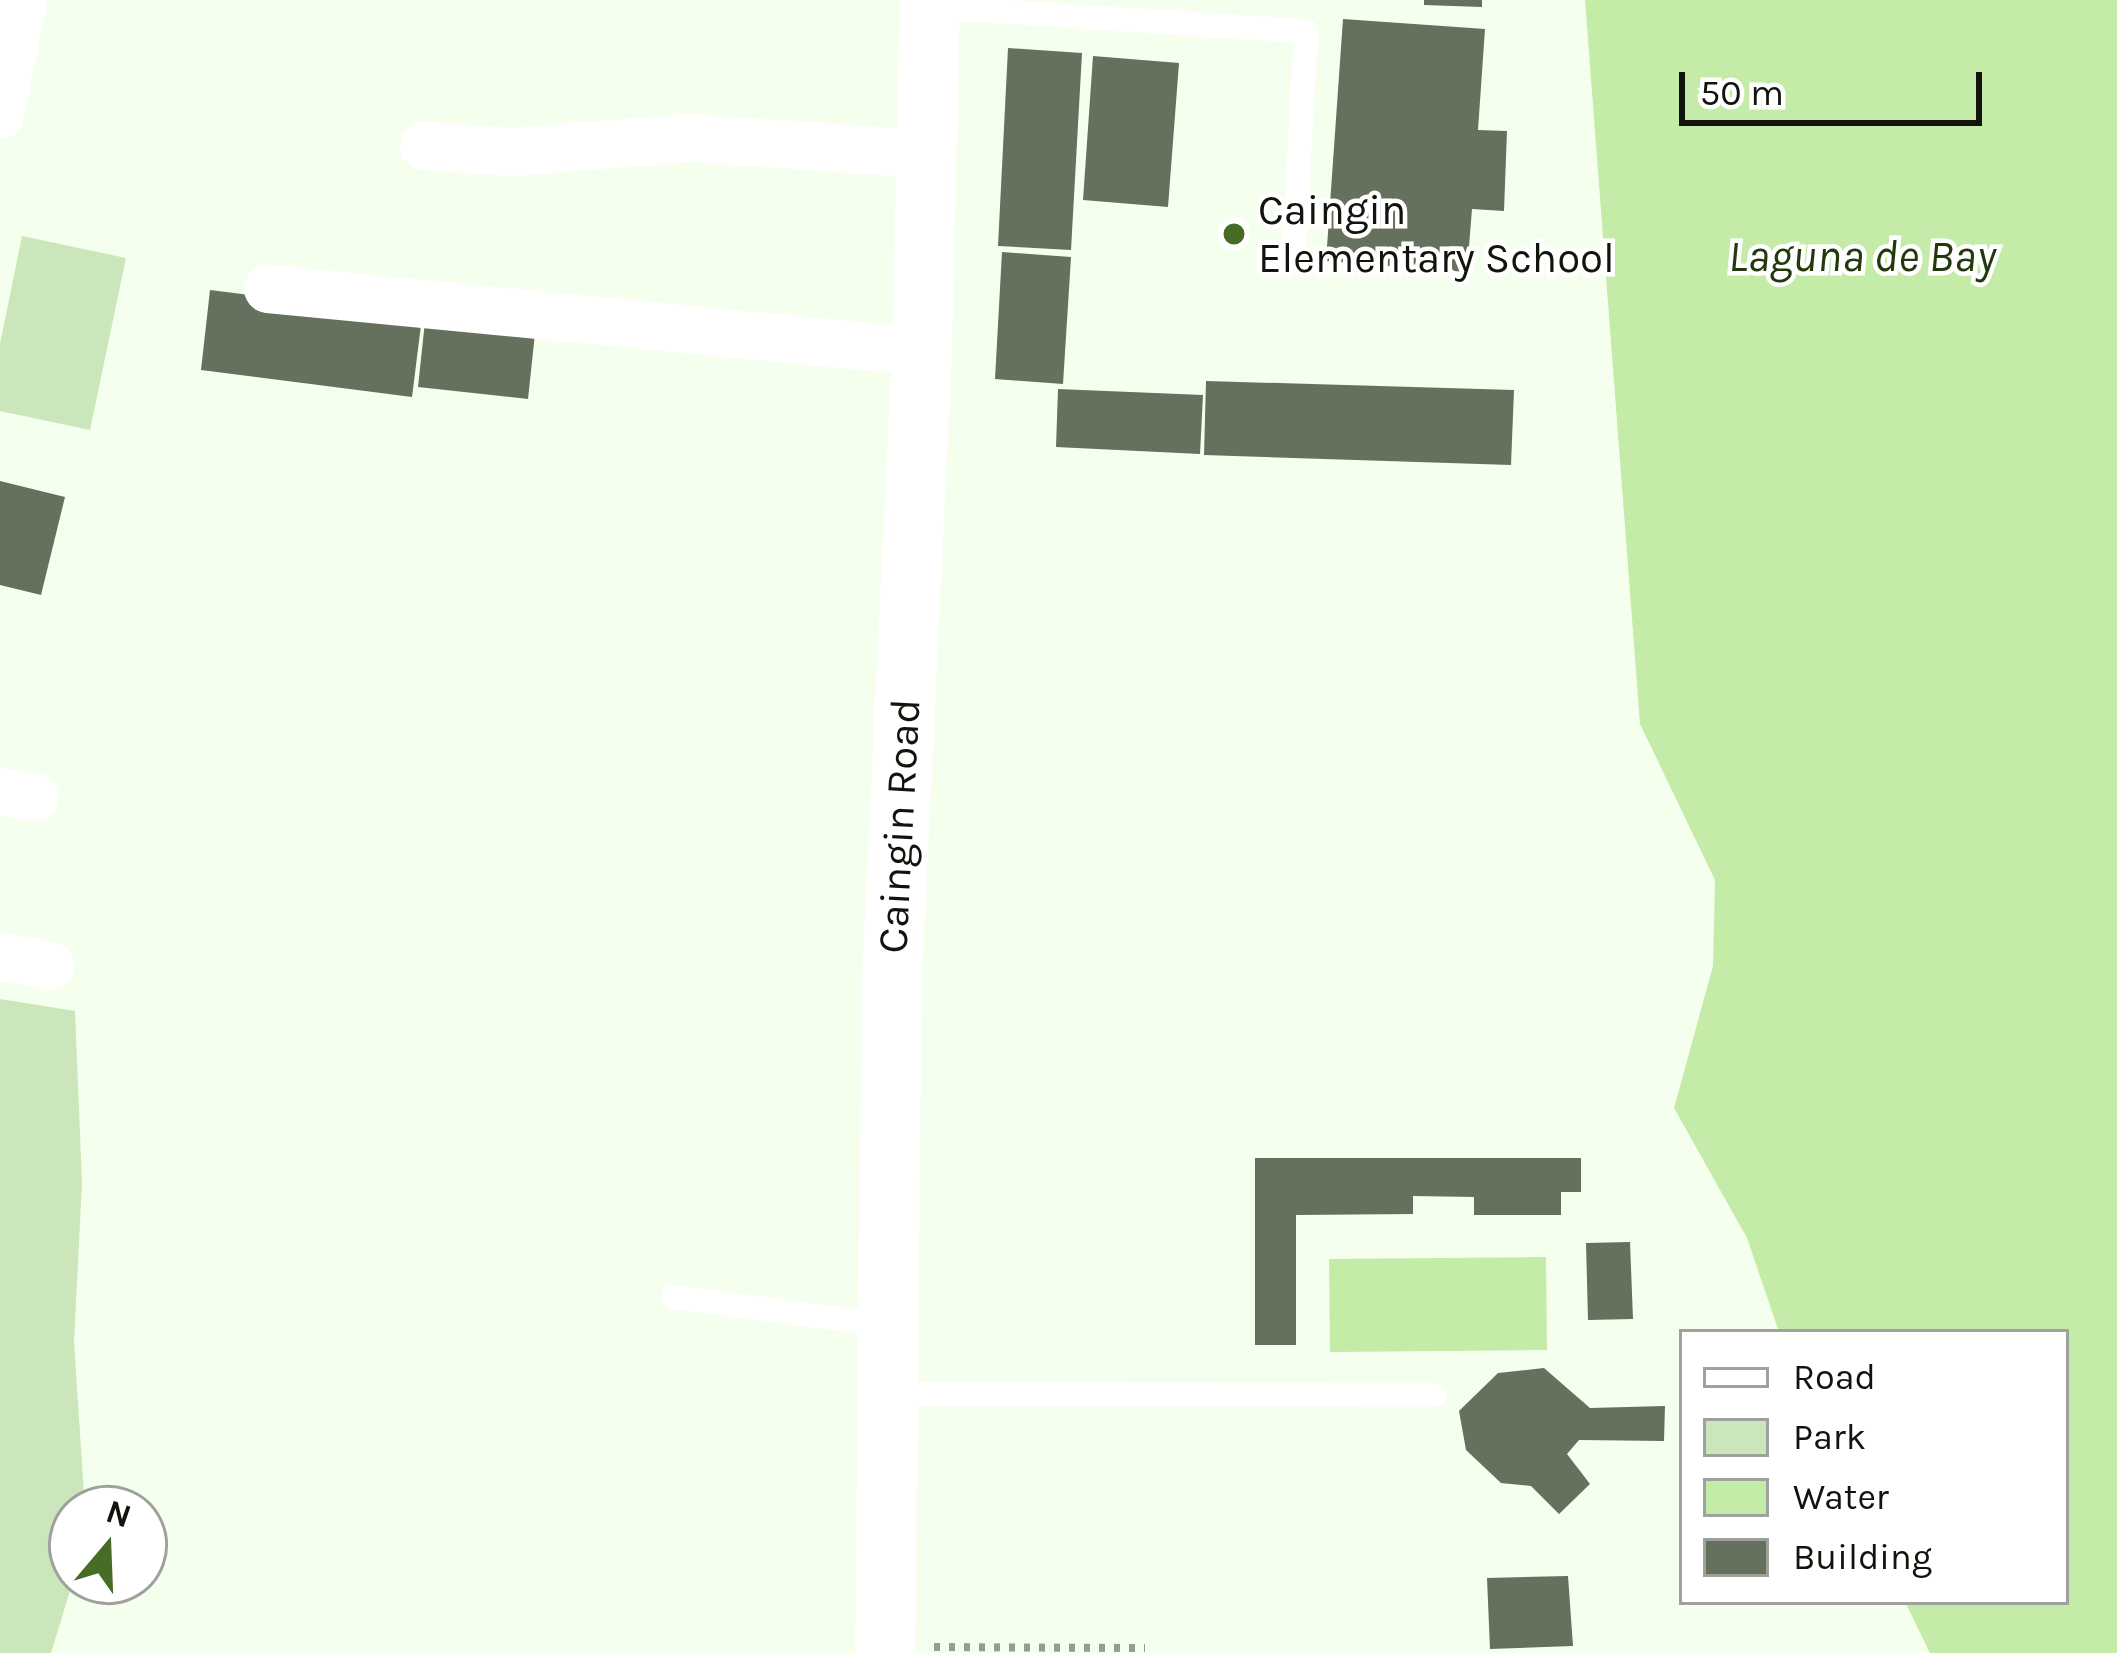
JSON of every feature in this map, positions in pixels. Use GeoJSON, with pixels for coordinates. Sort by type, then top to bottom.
{"type":"FeatureCollection","features":[{"type":"Feature","properties":{"kind":"street"},"geometry":{"type":"LineString","coordinates":[[0,113],[23,0]]}},
{"type":"Feature","properties":{"kind":"street","name":"Caingin Road"},"geometry":{"type":"LineString","coordinates":[[885,1650],[892,976],[922,352],[930,4]]}},
{"type":"Feature","properties":{"kind":"street"},"geometry":{"type":"LineString","coordinates":[[424,146],[513,152],[690,138],[927,154]]}},
{"type":"Feature","properties":{"kind":"street"},"geometry":{"type":"LineString","coordinates":[[268,289],[922,352]]}},
{"type":"Feature","properties":{"kind":"street"},"geometry":{"type":"LineString","coordinates":[[0,956],[50,966]]}},
{"type":"Feature","properties":{"kind":"lane"},"geometry":{"type":"LineString","coordinates":[[930,4],[1306,31],[1294,250]]}},
{"type":"Feature","properties":{"kind":"lane"},"geometry":{"type":"LineString","coordinates":[[674,1297],[886,1325]]}},
{"type":"Feature","properties":{"kind":"lane"},"geometry":{"type":"LineString","coordinates":[[886,1394],[1434,1395]]}},
{"type":"Feature","properties":{"kind":"path"},"geometry":{"type":"LineString","coordinates":[[885,1650],[1145,1648]]}},
{"type":"Feature","properties":{"kind":"green space"},"geometry":{"type":"Polygon","coordinates":[[[22,236],[126,258],[90,430],[0,411],[0,344],[22,236]]]}},
{"type":"Feature","properties":{"kind":"green space"},"geometry":{"type":"Polygon","coordinates":[[[0,999],[75,1011],[82,1183],[74,1342],[83,1485],[48,1485],[48,1605],[66,1605],[51,1653],[0,1653],[0,999]]]}},
{"type":"Feature","properties":{"kind":"water","name":"Laguna de Bay"},"geometry":{"type":"Polygon","coordinates":[[[1585,0],[2117,0],[2117,1653],[1930,1653],[1906,1605],[2069,1605],[2069,1329],[1778,1329],[1747,1238],[1674,1108],[1713,966],[1715,880],[1640,724],[1585,0]]]}},
{"type":"Feature","properties":{"kind":"water"},"geometry":{"type":"Polygon","coordinates":[[[1546,1257],[1547,1350],[1330,1352],[1329,1259],[1546,1257]]]}},
{"type":"Feature","properties":{"kind":"building"},"geometry":{"type":"Polygon","coordinates":[[[1424,0],[1482,0],[1482,7],[1424,5],[1424,0]]]}},
{"type":"Feature","properties":{"kind":"building"},"geometry":{"type":"Polygon","coordinates":[[[1343,19],[1485,29],[1478,130],[1507,131],[1504,211],[1472,209],[1467,272],[1326,261],[1343,19]]]}},
{"type":"Feature","properties":{"kind":"building"},"geometry":{"type":"Polygon","coordinates":[[[1008,48],[1082,53],[1071,250],[998,246],[1008,48]]]}},
{"type":"Feature","properties":{"kind":"building"},"geometry":{"type":"Polygon","coordinates":[[[1093,56],[1179,63],[1168,207],[1083,200],[1093,56]]]}},
{"type":"Feature","properties":{"kind":"building"},"geometry":{"type":"Polygon","coordinates":[[[1002,252],[1071,257],[1063,384],[995,379],[1002,252]]]}},
{"type":"Feature","properties":{"kind":"building"},"geometry":{"type":"Polygon","coordinates":[[[210,290],[422,317],[412,397],[201,370],[210,290]]]}},
{"type":"Feature","properties":{"kind":"building"},"geometry":{"type":"Polygon","coordinates":[[[426,312],[536,324],[528,399],[418,387],[426,312]]]}},
{"type":"Feature","properties":{"kind":"building"},"geometry":{"type":"Polygon","coordinates":[[[1206,381],[1514,390],[1511,465],[1204,455],[1206,381]]]}},
{"type":"Feature","properties":{"kind":"building"},"geometry":{"type":"Polygon","coordinates":[[[1058,389],[1203,395],[1200,454],[1056,447],[1058,389]]]}},
{"type":"Feature","properties":{"kind":"building"},"geometry":{"type":"Polygon","coordinates":[[[0,481],[65,497],[41,595],[0,585],[0,481]]]}},
{"type":"Feature","properties":{"kind":"building"},"geometry":{"type":"Polygon","coordinates":[[[1255,1158],[1581,1158],[1581,1192],[1561,1192],[1561,1215],[1474,1215],[1474,1197],[1413,1196],[1413,1214],[1296,1215],[1296,1345],[1255,1345],[1255,1158]]]}},
{"type":"Feature","properties":{"kind":"building"},"geometry":{"type":"Polygon","coordinates":[[[1630,1242],[1633,1319],[1588,1320],[1586,1243],[1630,1242]]]}},
{"type":"Feature","properties":{"kind":"building"},"geometry":{"type":"Polygon","coordinates":[[[1544,1368],[1590,1408],[1665,1406],[1664,1441],[1579,1440],[1567,1454],[1590,1484],[1559,1514],[1531,1486],[1501,1483],[1466,1450],[1459,1411],[1498,1373],[1544,1368]]]}},
{"type":"Feature","properties":{"kind":"building"},"geometry":{"type":"Polygon","coordinates":[[[1568,1576],[1573,1646],[1490,1649],[1487,1578],[1568,1576]]]}},
{"type":"Feature","properties":{"kind":"place","name":"Caingin Elementary School"},"geometry":{"type":"Point","coordinates":[1234,234]}}]}
